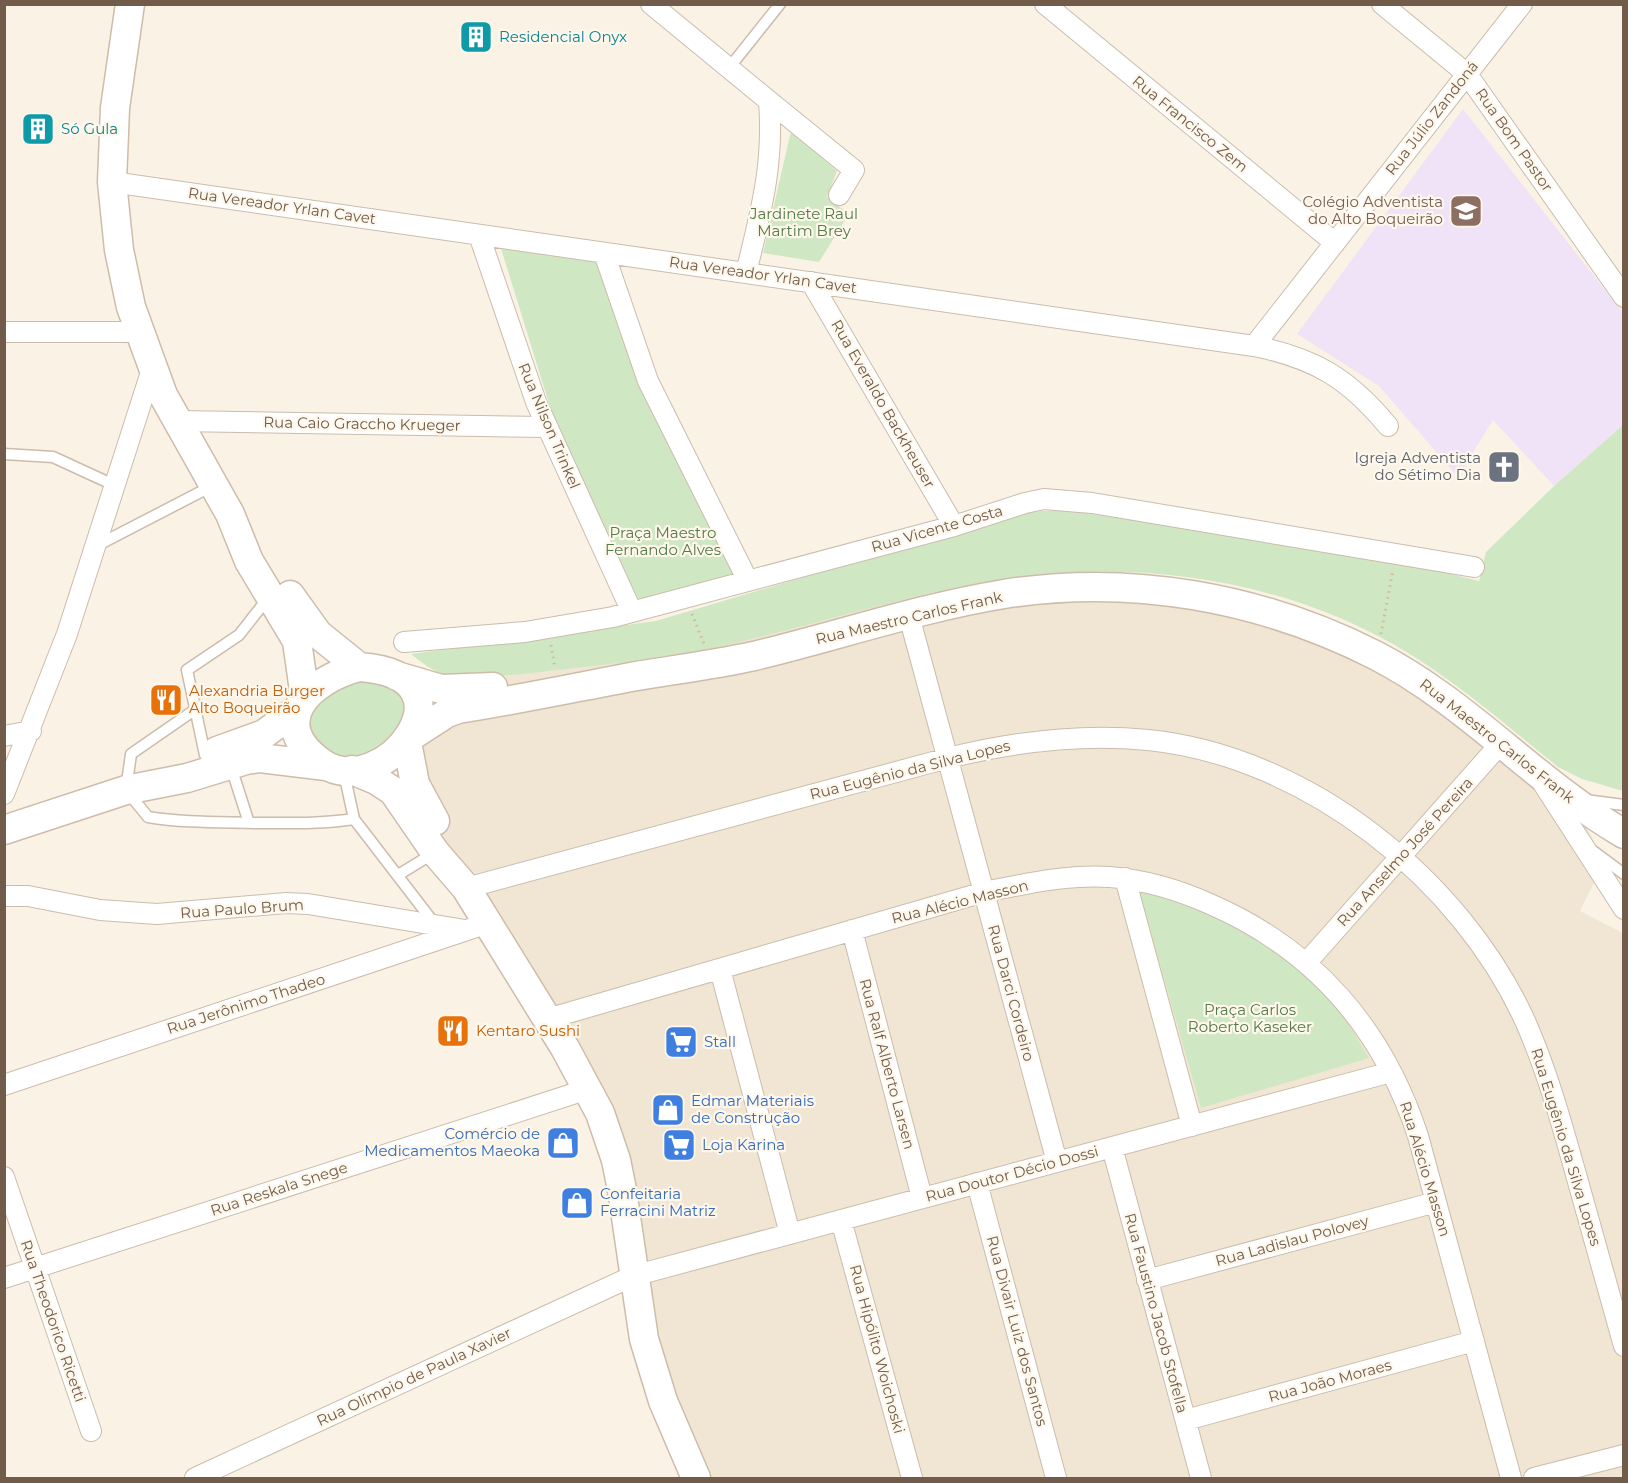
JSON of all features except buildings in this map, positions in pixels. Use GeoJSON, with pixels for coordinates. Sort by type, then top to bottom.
{"type":"FeatureCollection","features":[{"type":"Feature","properties":{"kind":"main road"},"geometry":{"type":"LineString","coordinates":[[129,16],[115,108],[112,182],[119,250],[139,332],[152,369],[177,421],[230,514],[249,561],[297,640],[301,704],[294,723],[297,738],[308,752],[340,768],[376,780],[393,791],[435,852],[466,888]]}},
{"type":"Feature","properties":{"kind":"main road"},"geometry":{"type":"LineString","coordinates":[[230,514],[264,553],[318,634],[359,667]]}},
{"type":"Feature","properties":{"kind":"main road","name":"Rua Maestro Carlos Frank"},"geometry":{"type":"LineString","coordinates":[[410,738],[447,713],[458,709],[560,693],[632,677],[712,664],[965,602],[1038,590],[1143,588],[1200,596],[1255,609],[1298,622],[1377,656],[1435,691],[1570,798],[1623,834]]}},
{"type":"Feature","properties":{"kind":"main road"},"geometry":{"type":"LineString","coordinates":[[4,830],[126,790],[181,763],[260,758],[340,768],[378,762],[394,754],[410,738],[419,720],[418,702],[411,687],[397,675],[373,668],[359,667],[339,672],[319,684],[301,704],[264,734],[217,760]]}},
{"type":"Feature","properties":{"kind":"main road","name":"Rua Maestro Carlos Frank"},"geometry":{"type":"LineString","coordinates":[[397,675],[441,689],[458,690],[557,679],[632,677]]}},
{"type":"Feature","properties":{"kind":"main road"},"geometry":{"type":"LineString","coordinates":[[410,738],[419,792],[448,842],[478,927],[547,1019],[588,1089],[616,1160],[638,1312],[652,1369],[696,1479]]}},
{"type":"Feature","properties":{"kind":"street"},"geometry":{"type":"LineString","coordinates":[[129,16],[145,4]]}},
{"type":"Feature","properties":{"kind":"street"},"geometry":{"type":"LineString","coordinates":[[651,4],[854,170],[839,195]]}},
{"type":"Feature","properties":{"kind":"street","name":"Rua Francisco Zem"},"geometry":{"type":"LineString","coordinates":[[1045,4],[1335,243]]}},
{"type":"Feature","properties":{"kind":"street","name":"Rua Bom Pastor"},"geometry":{"type":"LineString","coordinates":[[1382,4],[1467,74],[1623,297]]}},
{"type":"Feature","properties":{"kind":"street","name":"Rua Júlio Zandoná"},"geometry":{"type":"LineString","coordinates":[[1254,346],[1522,4]]}},
{"type":"Feature","properties":{"kind":"street"},"geometry":{"type":"LineString","coordinates":[[746,273],[770,168],[772,139],[770,101]]}},
{"type":"Feature","properties":{"kind":"street","name":"Rua Vereador Yrlan Cavet"},"geometry":{"type":"LineString","coordinates":[[112,182],[1254,346],[1293,355],[1340,378],[1357,391],[1388,426]]}},
{"type":"Feature","properties":{"kind":"street","name":"Rua Nilson Trinkel"},"geometry":{"type":"LineString","coordinates":[[479,235],[546,427],[632,612]]}},
{"type":"Feature","properties":{"kind":"street"},"geometry":{"type":"LineString","coordinates":[[604,253],[648,381],[747,581]]}},
{"type":"Feature","properties":{"kind":"street","name":"Rua Everaldo Backheuser"},"geometry":{"type":"LineString","coordinates":[[812,282],[954,526]]}},
{"type":"Feature","properties":{"kind":"street"},"geometry":{"type":"LineString","coordinates":[[4,332],[139,332]]}},
{"type":"Feature","properties":{"kind":"street"},"geometry":{"type":"LineString","coordinates":[[4,794],[31,731],[98,545],[152,369]]}},
{"type":"Feature","properties":{"kind":"street","name":"Rua Caio Graccho Krueger"},"geometry":{"type":"LineString","coordinates":[[177,421],[546,427]]}},
{"type":"Feature","properties":{"kind":"street","name":"Rua Vicente Costa"},"geometry":{"type":"LineString","coordinates":[[404,642],[548,629],[632,612],[954,526],[1025,503],[1044,500],[1066,500],[1474,567]]}},
{"type":"Feature","properties":{"kind":"street","name":"Rua Darci Cordeiro"},"geometry":{"type":"LineString","coordinates":[[909,616],[1057,1162]]}},
{"type":"Feature","properties":{"kind":"street"},"geometry":{"type":"LineString","coordinates":[[4,736],[31,731]]}},
{"type":"Feature","properties":{"kind":"street","name":"Rua Eugênio da Silva Lopes"},"geometry":{"type":"LineString","coordinates":[[466,888],[988,748],[1064,739],[1148,740],[1186,746],[1242,764],[1304,790],[1367,828],[1401,856],[1436,892],[1483,949],[1508,987],[1525,1021],[1551,1087],[1623,1346]]}},
{"type":"Feature","properties":{"kind":"street","name":"Rua Anselmo José Pereira"},"geometry":{"type":"LineString","coordinates":[[1307,962],[1502,742]]}},
{"type":"Feature","properties":{"kind":"street"},"geometry":{"type":"LineString","coordinates":[[1533,769],[1623,909]]}},
{"type":"Feature","properties":{"kind":"street"},"geometry":{"type":"LineString","coordinates":[[1125,878],[1192,1126]]}},
{"type":"Feature","properties":{"kind":"street","name":"Rua Alécio Masson"},"geometry":{"type":"LineString","coordinates":[[547,1019],[984,892],[1063,879],[1125,878],[1176,891],[1229,912],[1278,939],[1307,962],[1341,997],[1391,1072],[1411,1114],[1511,1479]]}},
{"type":"Feature","properties":{"kind":"street","name":"Rua Paulo Brum"},"geometry":{"type":"LineString","coordinates":[[10,895],[100,910],[147,914],[186,913],[286,903],[308,904],[435,925],[478,927]]}},
{"type":"Feature","properties":{"kind":"street","name":"Rua Jerônimo Thadeo"},"geometry":{"type":"LineString","coordinates":[[4,1085],[478,927]]}},
{"type":"Feature","properties":{"kind":"street","name":"Rua Ralf Alberto Larsen"},"geometry":{"type":"LineString","coordinates":[[852,930],[922,1198]]}},
{"type":"Feature","properties":{"kind":"street"},"geometry":{"type":"LineString","coordinates":[[720,969],[790,1234]]}},
{"type":"Feature","properties":{"kind":"street","name":"Rua Doutor Décio Dossi"},"geometry":{"type":"LineString","coordinates":[[633,1276],[1391,1072]]}},
{"type":"Feature","properties":{"kind":"street","name":"Rua Reskala Snege"},"geometry":{"type":"LineString","coordinates":[[4,1278],[588,1089]]}},
{"type":"Feature","properties":{"kind":"street","name":"Rua Faustino Jacob Stofella"},"geometry":{"type":"LineString","coordinates":[[1112,1147],[1201,1479]]}},
{"type":"Feature","properties":{"kind":"street","name":"Rua Theodorico Ricetti"},"geometry":{"type":"LineString","coordinates":[[4,1177],[91,1431]]}},
{"type":"Feature","properties":{"kind":"street","name":"Rua Divair Luiz dos Santos"},"geometry":{"type":"LineString","coordinates":[[977,1183],[1056,1479]]}},
{"type":"Feature","properties":{"kind":"street","name":"Rua Ladislau Polovey"},"geometry":{"type":"LineString","coordinates":[[1148,1280],[1436,1202]]}},
{"type":"Feature","properties":{"kind":"street","name":"Rua Hipólito Woichoski"},"geometry":{"type":"LineString","coordinates":[[842,1220],[912,1479]]}},
{"type":"Feature","properties":{"kind":"street","name":"Rua Olímpio de Paula Xavier"},"geometry":{"type":"LineString","coordinates":[[195,1479],[633,1276]]}},
{"type":"Feature","properties":{"kind":"street","name":"Rua João Moraes"},"geometry":{"type":"LineString","coordinates":[[1186,1420],[1474,1341]]}},
{"type":"Feature","properties":{"kind":"street"},"geometry":{"type":"LineString","coordinates":[[1534,1479],[1623,1455]]}},
{"type":"Feature","properties":{"kind":"lane"},"geometry":{"type":"LineString","coordinates":[[729,68],[780,4]]}},
{"type":"Feature","properties":{"kind":"lane"},"geometry":{"type":"LineString","coordinates":[[4,454],[53,457],[116,486]]}},
{"type":"Feature","properties":{"kind":"lane"},"geometry":{"type":"LineString","coordinates":[[98,545],[213,485]]}},
{"type":"Feature","properties":{"kind":"lane"},"geometry":{"type":"LineString","coordinates":[[249,823],[217,760],[196,708],[187,670],[239,634],[270,595]]}},
{"type":"Feature","properties":{"kind":"lane"},"geometry":{"type":"LineString","coordinates":[[196,708],[131,754],[126,790],[148,817],[179,822],[326,824],[354,819]]}},
{"type":"Feature","properties":{"kind":"lane"},"geometry":{"type":"LineString","coordinates":[[340,768],[354,819],[435,925]]}},
{"type":"Feature","properties":{"kind":"lane"},"geometry":{"type":"LineString","coordinates":[[1570,798],[1623,805]]}},
{"type":"Feature","properties":{"kind":"lane"},"geometry":{"type":"LineString","coordinates":[[1579,839],[1623,874]]}},
{"type":"Feature","properties":{"kind":"lane"},"geometry":{"type":"LineString","coordinates":[[398,874],[435,852]]}},
{"type":"Feature","properties":{"kind":"path"},"geometry":{"type":"LineString","coordinates":[[1377,656],[1396,554]]}},
{"type":"Feature","properties":{"kind":"path"},"geometry":{"type":"LineString","coordinates":[[685,598],[712,664]]}},
{"type":"Feature","properties":{"kind":"path"},"geometry":{"type":"LineString","coordinates":[[548,629],[557,679]]}},
{"type":"Feature","properties":{"kind":"shaded area","name":"Colégio Adventista do Alto Boqueirão"},"geometry":{"type":"Polygon","coordinates":[[[1463,109],[1623,313],[1623,425],[1554,486],[1493,420],[1458,477],[1379,386],[1297,334],[1463,109]]]}},
{"type":"Feature","properties":{"kind":"shaded area"},"geometry":{"type":"Polygon","coordinates":[[[934,593],[1182,593],[1429,668],[1570,798],[1605,861],[1580,911],[1623,933],[1623,1478],[700,1478],[663,1401],[625,1212],[547,1019],[466,888],[412,771],[441,689],[934,593]]]}},
{"type":"Feature","properties":{"kind":"green space","name":"Jardinete Raul Martim Brey"},"geometry":{"type":"Polygon","coordinates":[[[791,131],[837,171],[827,197],[849,214],[819,262],[763,253],[791,131]]]}},
{"type":"Feature","properties":{"kind":"green space","name":"Praça Maestro Fernando Alves"},"geometry":{"type":"Polygon","coordinates":[[[499,242],[594,257],[641,384],[735,575],[635,603],[555,423],[499,242]]]}},
{"type":"Feature","properties":{"kind":"green space"},"geometry":{"type":"Polygon","coordinates":[[[1623,425],[1623,791],[1582,779],[1558,767],[1446,678],[1374,634],[1283,597],[1235,585],[1187,577],[1089,572],[991,581],[925,594],[701,650],[640,660],[488,678],[455,677],[439,673],[411,654],[656,621],[1012,515],[1041,511],[1072,511],[1397,561],[1479,581],[1486,552],[1554,486],[1623,425]]]}},
{"type":"Feature","properties":{"kind":"green space"},"geometry":{"type":"Polygon","coordinates":[[[356,675],[399,688],[409,712],[389,747],[338,761],[310,743],[308,714],[315,700],[356,675]]]}},
{"type":"Feature","properties":{"kind":"green space","name":"Praça Carlos Roberto Kaseker"},"geometry":{"type":"Polygon","coordinates":[[[1139,891],[1214,917],[1238,928],[1282,955],[1330,998],[1369,1058],[1201,1108],[1139,891]]]}},
{"type":"Feature","properties":{"kind":"place","name":"Residencial Onyx"},"geometry":{"type":"Point","coordinates":[476,37]}},
{"type":"Feature","properties":{"kind":"place","name":"Só Gula"},"geometry":{"type":"Point","coordinates":[38,129]}},
{"type":"Feature","properties":{"kind":"place","name":"Colégio Adventista do Alto Boqueirão"},"geometry":{"type":"Point","coordinates":[1466,211]}},
{"type":"Feature","properties":{"kind":"place","name":"Igreja Adventista do Sétimo Dia"},"geometry":{"type":"Point","coordinates":[1504,467]}},
{"type":"Feature","properties":{"kind":"place","name":"Alexandria Burger Alto Boqueirão"},"geometry":{"type":"Point","coordinates":[166,700]}},
{"type":"Feature","properties":{"kind":"place","name":"Kentaro Sushi"},"geometry":{"type":"Point","coordinates":[453,1031]}},
{"type":"Feature","properties":{"kind":"place","name":"Stall"},"geometry":{"type":"Point","coordinates":[681,1042]}},
{"type":"Feature","properties":{"kind":"place","name":"Edmar Materiais de Construção"},"geometry":{"type":"Point","coordinates":[668,1110]}},
{"type":"Feature","properties":{"kind":"place","name":"Comércio de Medicamentos Maeoka"},"geometry":{"type":"Point","coordinates":[563,1143]}},
{"type":"Feature","properties":{"kind":"place","name":"Loja Karina"},"geometry":{"type":"Point","coordinates":[679,1145]}},
{"type":"Feature","properties":{"kind":"place","name":"Confeitaria Ferracini Matriz"},"geometry":{"type":"Point","coordinates":[577,1203]}}]}
